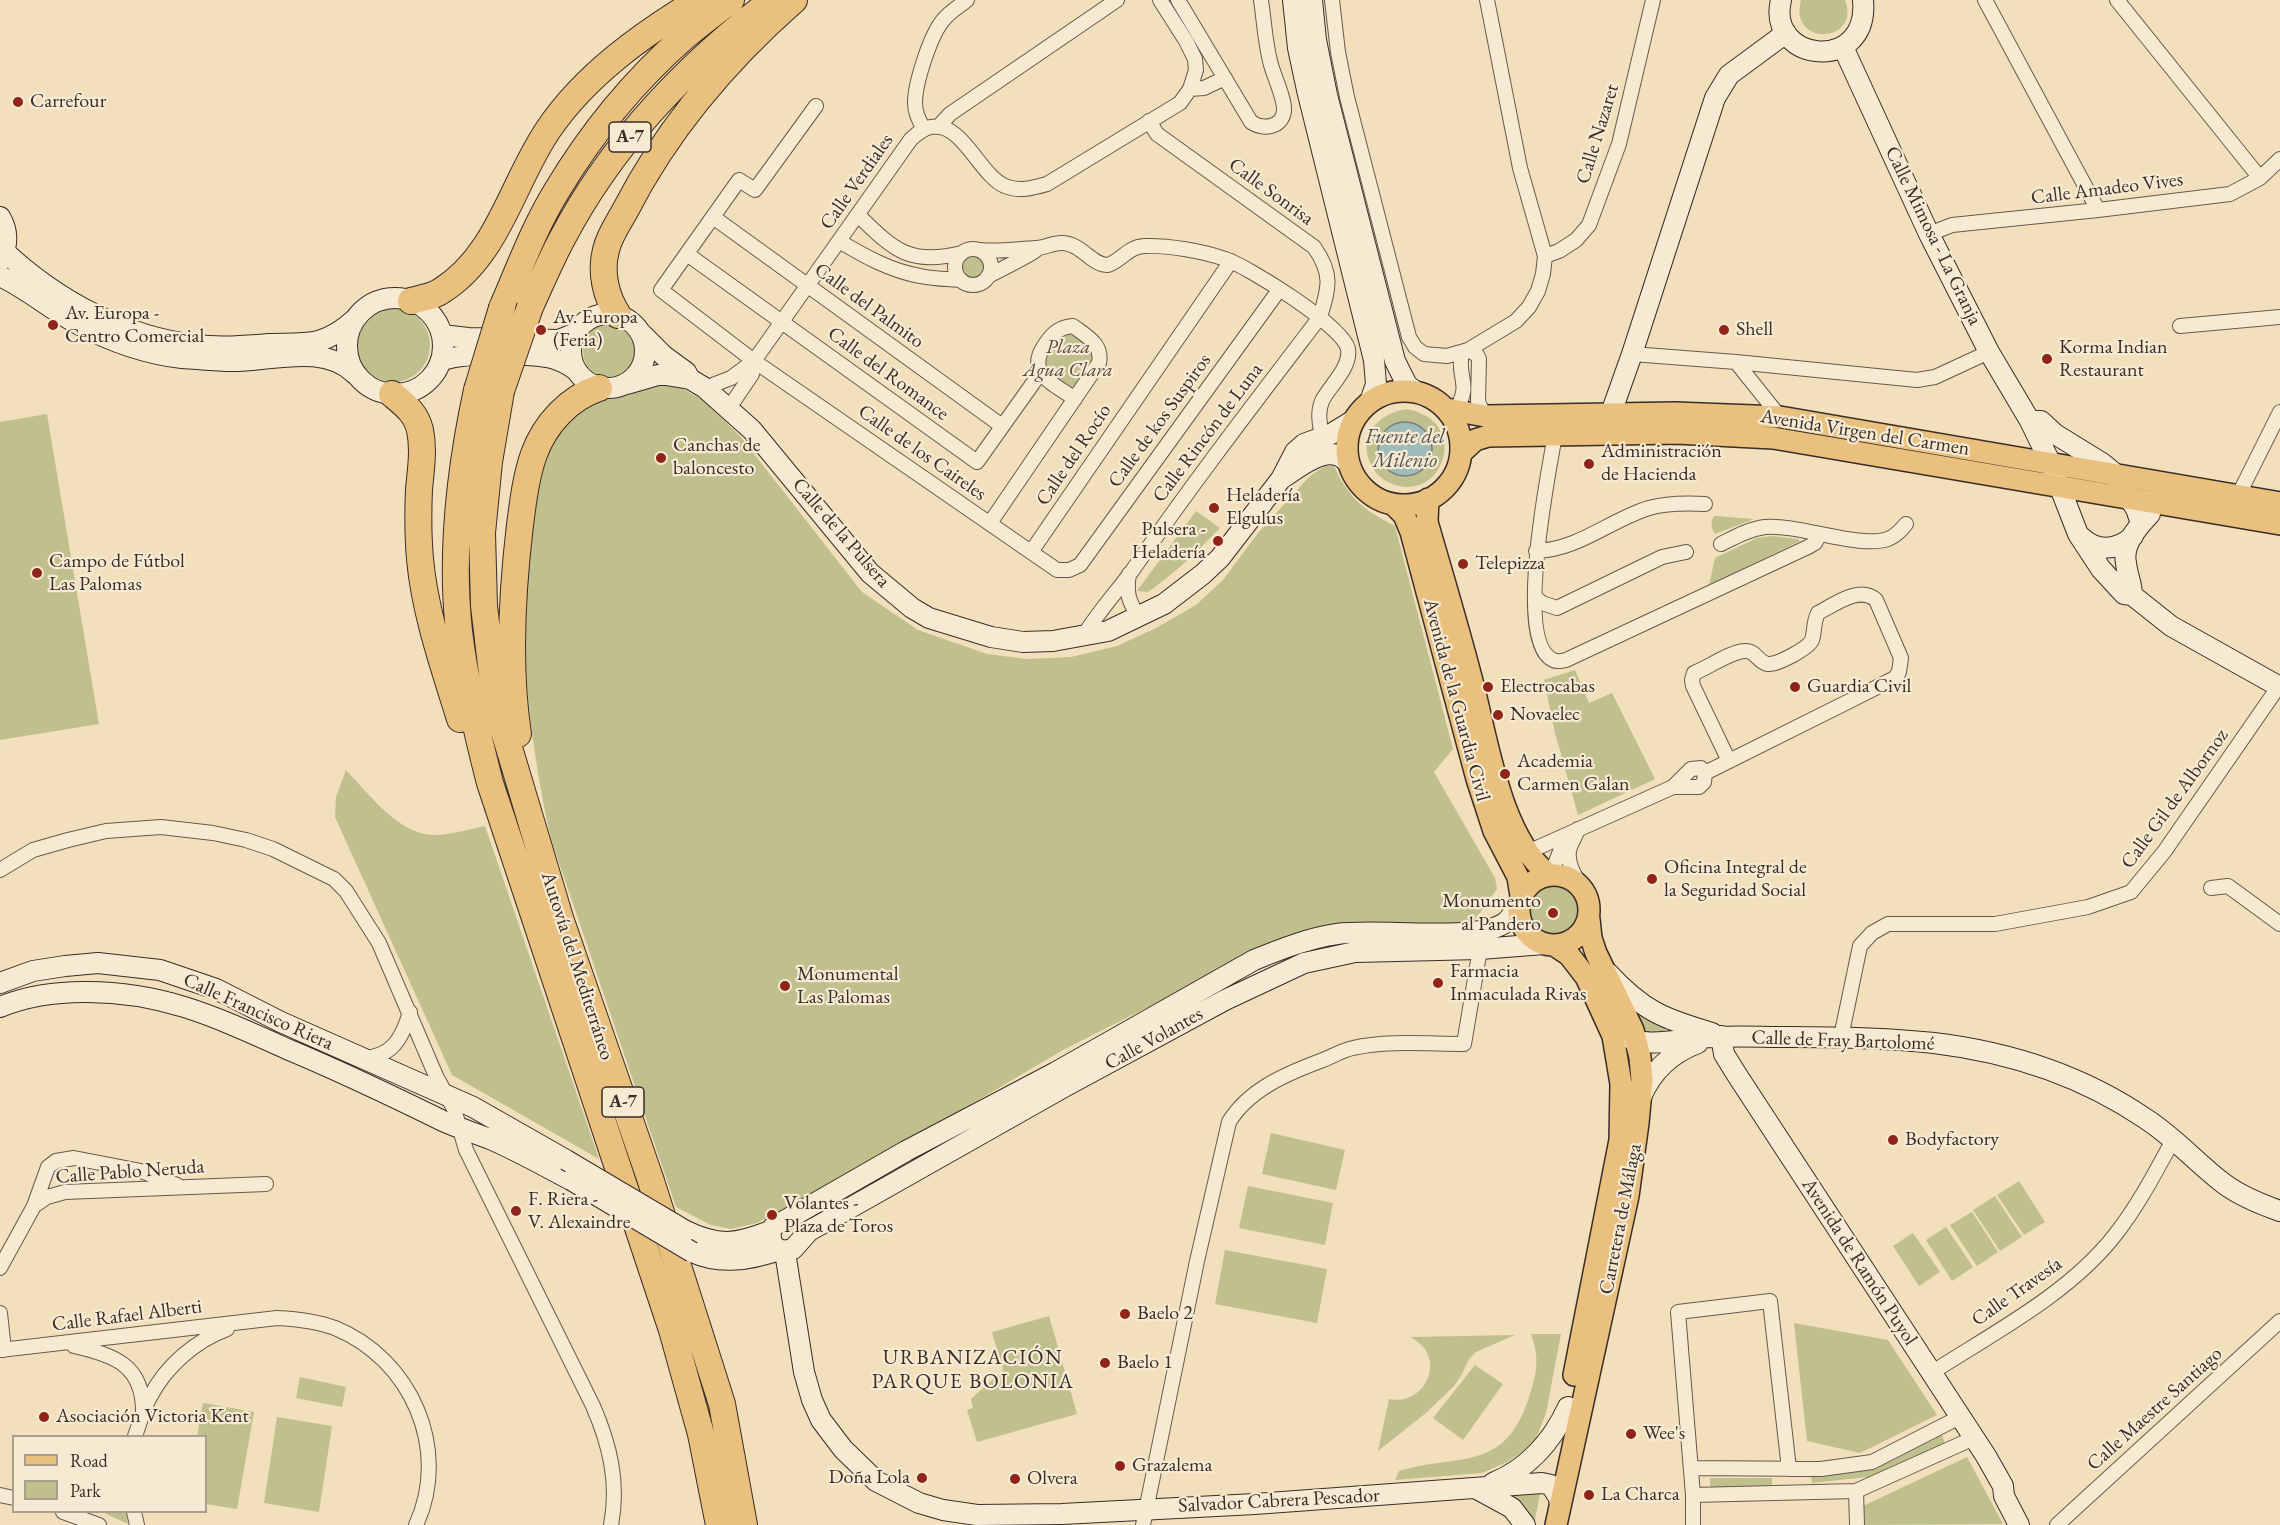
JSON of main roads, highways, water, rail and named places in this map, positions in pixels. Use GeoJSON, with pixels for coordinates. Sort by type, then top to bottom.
{"type":"FeatureCollection","features":[{"type":"Feature","properties":{"kind":"highway"},"geometry":{"type":"LineString","coordinates":[[411,301],[440,292],[467,271],[488,244],[548,130],[573,100],[631,46],[699,0]]}},
{"type":"Feature","properties":{"kind":"highway","name":"A-7"},"geometry":{"type":"LineString","coordinates":[[489,391],[502,308],[535,232],[556,192],[602,126],[658,62],[684,37],[731,0]]}},
{"type":"Feature","properties":{"kind":"highway","name":"A-7"},"geometry":{"type":"LineString","coordinates":[[489,391],[564,236],[604,171],[650,111],[703,57],[773,0]]}},
{"type":"Feature","properties":{"kind":"highway"},"geometry":{"type":"LineString","coordinates":[[618,315],[606,293],[606,250],[636,189],[662,147],[726,66],[794,0]]}},
{"type":"Feature","properties":{"kind":"highway"},"geometry":{"type":"LineString","coordinates":[[530,821],[515,714],[514,676],[513,607],[524,494],[534,454],[552,420],[577,398],[599,388]]}},
{"type":"Feature","properties":{"kind":"highway","name":"Autovía del Mediterráneo"},"geometry":{"type":"LineString","coordinates":[[489,391],[489,462],[482,533],[484,606],[493,682],[501,721],[530,821],[595,1024],[650,1178],[722,1404],[744,1525]]}},
{"type":"Feature","properties":{"kind":"highway","name":"Autovía del Mediterráneo"},"geometry":{"type":"LineString","coordinates":[[489,391],[464,447],[457,541],[459,630],[468,685],[490,783],[689,1387],[719,1525]]}},
{"type":"Feature","properties":{"kind":"highway"},"geometry":{"type":"LineString","coordinates":[[392,394],[417,418],[422,459],[419,491],[420,558],[425,595],[435,639],[471,752],[490,783]]}},
{"type":"Feature","properties":{"kind":"highway"},"geometry":{"type":"LineString","coordinates":[[735,1467],[756,1525]]}},
{"type":"Feature","properties":{"kind":"highway"},"geometry":{"type":"LineString","coordinates":[[708,1525],[712,1486]]}},
{"type":"Feature","properties":{"kind":"main road"},"geometry":{"type":"LineString","coordinates":[[1392,392],[1415,392],[1427,395],[1451,410],[1459,429],[1461,453],[1459,464],[1448,485],[1428,500],[1393,504],[1371,494],[1355,477],[1350,466],[1347,443],[1354,420],[1370,402],[1392,392]]}},
{"type":"Feature","properties":{"kind":"main road","name":"Avenida Virgen del Carmen"},"geometry":{"type":"LineString","coordinates":[[1451,410],[1485,416],[1611,413],[1734,414],[1780,417],[2280,503]]}},
{"type":"Feature","properties":{"kind":"main road","name":"Avenida Virgen del Carmen"},"geometry":{"type":"LineString","coordinates":[[1461,453],[1475,440],[1488,436],[1677,433],[1773,438],[2280,524]]}},
{"type":"Feature","properties":{"kind":"main road","name":"Avenida de la Guardia Civil"},"geometry":{"type":"LineString","coordinates":[[1428,500],[1426,522],[1510,819],[1528,852],[1539,867],[1549,874]]}},
{"type":"Feature","properties":{"kind":"main road","name":"Avenida de la Guardia Civil"},"geometry":{"type":"LineString","coordinates":[[1393,504],[1404,515],[1411,532],[1477,779],[1494,831],[1518,877],[1520,899]]}},
{"type":"Feature","properties":{"kind":"main road"},"geometry":{"type":"LineString","coordinates":[[1549,874],[1562,875],[1574,880],[1588,899],[1589,919],[1582,932],[1563,944],[1549,944],[1528,935],[1519,919],[1520,899],[1531,882],[1549,874]]}},
{"type":"Feature","properties":{"kind":"main road","name":"Carretera de Málaga"},"geometry":{"type":"LineString","coordinates":[[1542,1525],[1616,1164],[1622,1116],[1621,1084],[1613,1036],[1595,973],[1589,919]]}},
{"type":"Feature","properties":{"kind":"main road","name":"Carretera de Málaga"},"geometry":{"type":"LineString","coordinates":[[1549,944],[1595,973],[1616,992],[1636,1040],[1641,1069],[1641,1097],[1628,1196],[1558,1516]]}},
{"type":"Feature","properties":{"kind":"water","name":"Fuente del Milenio"},"geometry":{"type":"Polygon","coordinates":[[[1400,422],[1410,422],[1420,426],[1428,434],[1432,449],[1428,464],[1420,472],[1410,476],[1400,476],[1390,472],[1382,464],[1378,454],[1378,444],[1382,434],[1390,426],[1400,422]]]}},
{"type":"Feature","properties":{"kind":"place","name":"Carrefour"},"geometry":{"type":"Point","coordinates":[18,102]}},
{"type":"Feature","properties":{"kind":"place","name":"Av. Europa - Centro Comercial"},"geometry":{"type":"Point","coordinates":[53,325]}},
{"type":"Feature","properties":{"kind":"place","name":"Av. Europa (Feria)"},"geometry":{"type":"Point","coordinates":[541,330]}},
{"type":"Feature","properties":{"kind":"place","name":"Shell"},"geometry":{"type":"Point","coordinates":[1724,330]}},
{"type":"Feature","properties":{"kind":"place","name":"Korma Indian Restaurant"},"geometry":{"type":"Point","coordinates":[2047,359]}},
{"type":"Feature","properties":{"kind":"place","name":"Canchas de baloncesto"},"geometry":{"type":"Point","coordinates":[661,458]}},
{"type":"Feature","properties":{"kind":"place","name":"Administración de Hacienda"},"geometry":{"type":"Point","coordinates":[1589,464]}},
{"type":"Feature","properties":{"kind":"place","name":"Heladería Elgulus"},"geometry":{"type":"Point","coordinates":[1214,508]}},
{"type":"Feature","properties":{"kind":"place","name":"Pulsera - Heladería"},"geometry":{"type":"Point","coordinates":[1218,541]}},
{"type":"Feature","properties":{"kind":"place","name":"Telepizza"},"geometry":{"type":"Point","coordinates":[1463,564]}},
{"type":"Feature","properties":{"kind":"place","name":"Campo de Fútbol Las Palomas"},"geometry":{"type":"Point","coordinates":[37,573]}},
{"type":"Feature","properties":{"kind":"place","name":"Electrocabas"},"geometry":{"type":"Point","coordinates":[1488,687]}},
{"type":"Feature","properties":{"kind":"place","name":"Guardia Civil"},"geometry":{"type":"Point","coordinates":[1795,687]}},
{"type":"Feature","properties":{"kind":"place","name":"Novaelec"},"geometry":{"type":"Point","coordinates":[1498,715]}},
{"type":"Feature","properties":{"kind":"place","name":"Academia Carmen Galan"},"geometry":{"type":"Point","coordinates":[1505,774]}},
{"type":"Feature","properties":{"kind":"place","name":"Oficina Integral de la Seguridad Social"},"geometry":{"type":"Point","coordinates":[1652,879]}},
{"type":"Feature","properties":{"kind":"place","name":"Monumento al Pandero"},"geometry":{"type":"Point","coordinates":[1553,913]}},
{"type":"Feature","properties":{"kind":"place","name":"Farmacia Inmaculada Rivas"},"geometry":{"type":"Point","coordinates":[1438,983]}},
{"type":"Feature","properties":{"kind":"place","name":"Monumental Las Palomas"},"geometry":{"type":"Point","coordinates":[785,986]}},
{"type":"Feature","properties":{"kind":"place","name":"Bodyfactory"},"geometry":{"type":"Point","coordinates":[1893,1140]}},
{"type":"Feature","properties":{"kind":"place","name":"F. Riera - V. Alexaindre"},"geometry":{"type":"Point","coordinates":[516,1211]}},
{"type":"Feature","properties":{"kind":"place","name":"Volantes - Plaza de Toros"},"geometry":{"type":"Point","coordinates":[772,1215]}},
{"type":"Feature","properties":{"kind":"place","name":"Baelo 2"},"geometry":{"type":"Point","coordinates":[1125,1314]}},
{"type":"Feature","properties":{"kind":"place","name":"Baelo 1"},"geometry":{"type":"Point","coordinates":[1105,1363]}},
{"type":"Feature","properties":{"kind":"place","name":"Asociación Victoria Kent"},"geometry":{"type":"Point","coordinates":[44,1417]}},
{"type":"Feature","properties":{"kind":"place","name":"Wee's"},"geometry":{"type":"Point","coordinates":[1631,1434]}},
{"type":"Feature","properties":{"kind":"place","name":"Grazalema"},"geometry":{"type":"Point","coordinates":[1120,1466]}},
{"type":"Feature","properties":{"kind":"place","name":"Doña Lola"},"geometry":{"type":"Point","coordinates":[922,1478]}},
{"type":"Feature","properties":{"kind":"place","name":"Olvera"},"geometry":{"type":"Point","coordinates":[1015,1479]}},
{"type":"Feature","properties":{"kind":"place","name":"La Charca"},"geometry":{"type":"Point","coordinates":[1589,1495]}},
{"type":"Feature","properties":{"kind":"district","name":"URBANIZACIÓN PARQUE BOLONIA"},"geometry":{"type":"Point","coordinates":[973,1370]}},
{"type":"Feature","properties":{"kind":"park label","name":"Plaza Agua Clara"},"geometry":{"type":"Point","coordinates":[1068,360]}}]}
